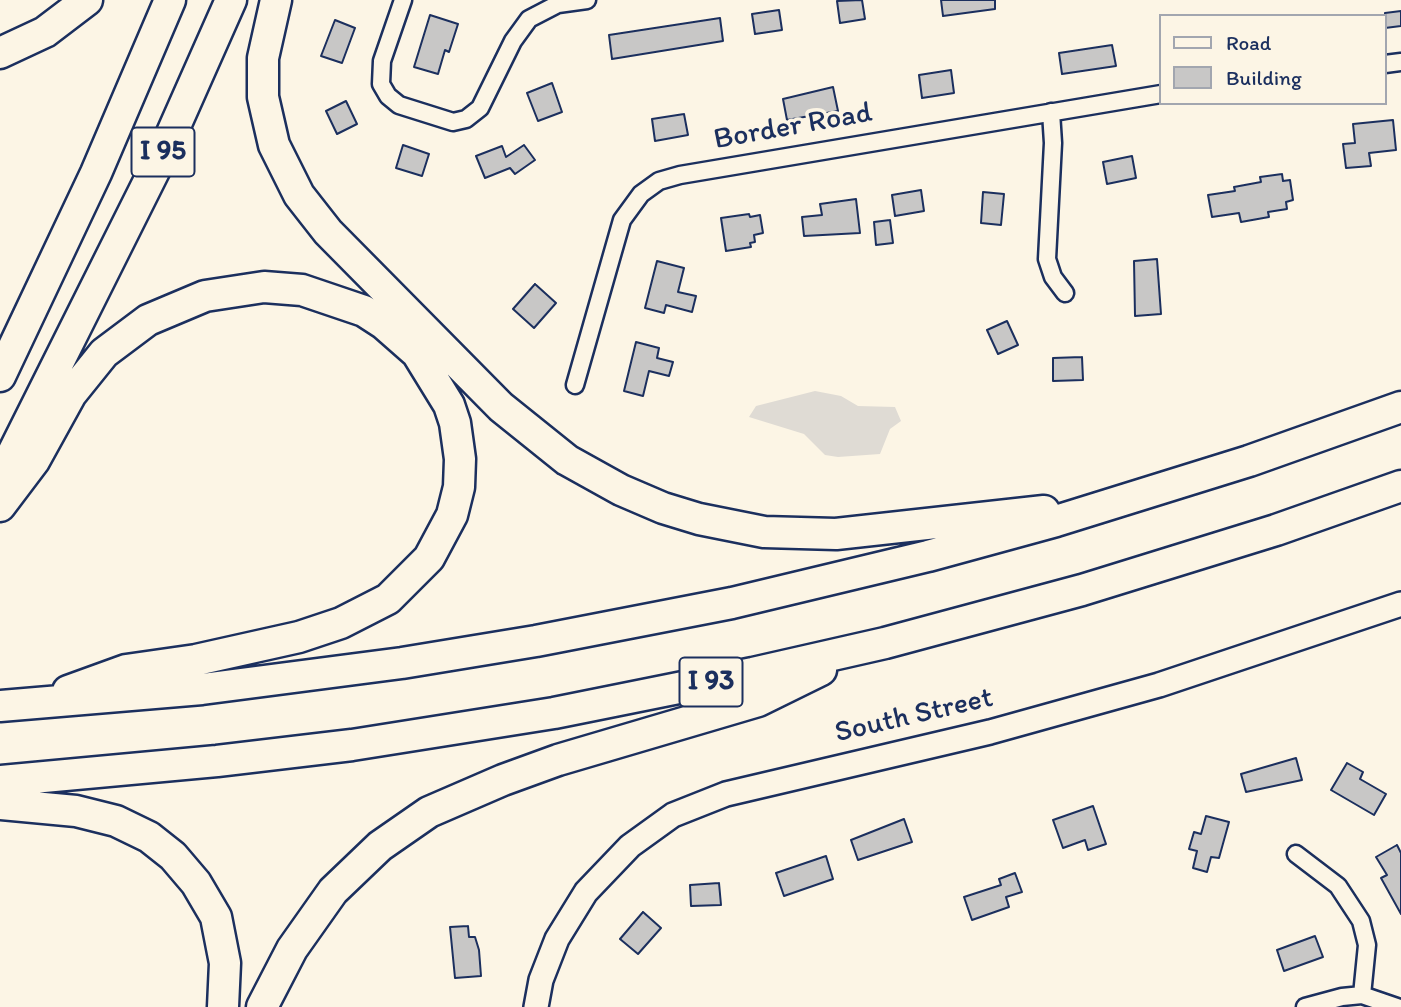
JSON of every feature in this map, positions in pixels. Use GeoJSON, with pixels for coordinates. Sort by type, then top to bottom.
{"type":"FeatureCollection","features":[{"type":"Feature","properties":{"kind":"highway"},"geometry":{"type":"LineString","coordinates":[[0,53],[45,32],[87,0]]}},
{"type":"Feature","properties":{"kind":"highway","name":"I 95"},"geometry":{"type":"LineString","coordinates":[[0,376],[96,173],[170,0]]}},
{"type":"Feature","properties":{"kind":"highway","name":"I 95"},"geometry":{"type":"LineString","coordinates":[[0,479],[164,151],[231,0]]}},
{"type":"Feature","properties":{"kind":"highway"},"geometry":{"type":"LineString","coordinates":[[276,0],[263,58],[263,97],[274,145],[299,195],[341,246],[501,407],[532,434],[584,470],[639,499],[678,513],[743,528],[790,534],[859,532],[975,516],[1107,505]]}},
{"type":"Feature","properties":{"kind":"highway"},"geometry":{"type":"LineString","coordinates":[[0,506],[34,461],[71,394],[104,353],[132,330],[175,306],[242,289],[264,287],[312,292],[364,311],[384,324],[417,353],[429,369],[449,405],[460,445],[456,501],[440,543],[417,574],[373,608],[341,623],[299,637],[196,660],[125,670],[14,705]]}},
{"type":"Feature","properties":{"kind":"highway","name":"I 93"},"geometry":{"type":"LineString","coordinates":[[14,705],[270,681],[562,637],[863,573],[1107,505],[1249,461],[1401,407]]}},
{"type":"Feature","properties":{"kind":"highway","name":"I 93"},"geometry":{"type":"LineString","coordinates":[[0,781],[217,761],[420,735],[621,701],[868,647],[1122,579],[1401,486]]}},
{"type":"Feature","properties":{"kind":"highway"},"geometry":{"type":"LineString","coordinates":[[262,1007],[292,949],[333,891],[380,846],[429,812],[502,780],[558,760],[758,701],[868,647]]}},
{"type":"Feature","properties":{"kind":"highway"},"geometry":{"type":"LineString","coordinates":[[0,804],[76,811],[117,821],[149,837],[173,856],[196,883],[216,917],[225,963],[223,1007]]}},
{"type":"Feature","properties":{"kind":"street"},"geometry":{"type":"LineString","coordinates":[[403,0],[382,61],[381,84],[388,96],[399,105],[453,122],[466,119],[480,108],[513,41],[529,19],[548,8],[587,0]]}},
{"type":"Feature","properties":{"kind":"street","name":"Border Road"},"geometry":{"type":"LineString","coordinates":[[575,385],[622,220],[641,194],[659,181],[680,175],[1160,94]]}},
{"type":"Feature","properties":{"kind":"street"},"geometry":{"type":"LineString","coordinates":[[1051,112],[1053,143],[1047,259],[1053,277],[1065,293]]}},
{"type":"Feature","properties":{"kind":"street","name":"South Street"},"geometry":{"type":"LineString","coordinates":[[536,1007],[553,949],[586,892],[630,846],[673,815],[726,794],[990,732],[1160,685],[1401,604]]}},
{"type":"Feature","properties":{"kind":"street"},"geometry":{"type":"LineString","coordinates":[[1296,854],[1338,886],[1362,921],[1367,945],[1362,995]]}},
{"type":"Feature","properties":{"kind":"street"},"geometry":{"type":"LineString","coordinates":[[1305,1007],[1342,997],[1362,995],[1397,1007]]}},
{"type":"Feature","properties":{"kind":"shaded area"},"geometry":{"type":"Polygon","coordinates":[[[815,391],[841,396],[858,406],[895,407],[901,421],[890,429],[880,454],[838,457],[825,455],[804,434],[749,417],[756,406],[815,391]]]}},
{"type":"Feature","properties":{"kind":"building"},"geometry":{"type":"Polygon","coordinates":[[[862,0],[865,19],[840,23],[837,1],[862,0]]]}},
{"type":"Feature","properties":{"kind":"building"},"geometry":{"type":"Polygon","coordinates":[[[941,0],[995,0],[995,9],[943,16],[941,0]]]}},
{"type":"Feature","properties":{"kind":"building"},"geometry":{"type":"Polygon","coordinates":[[[779,10],[782,30],[755,34],[752,14],[779,10]]]}},
{"type":"Feature","properties":{"kind":"building"},"geometry":{"type":"Polygon","coordinates":[[[1401,11],[1401,26],[1387,28],[1385,13],[1401,11]]]}},
{"type":"Feature","properties":{"kind":"building"},"geometry":{"type":"Polygon","coordinates":[[[430,15],[458,24],[449,52],[445,50],[438,74],[414,67],[430,15]]]}},
{"type":"Feature","properties":{"kind":"building"},"geometry":{"type":"Polygon","coordinates":[[[720,18],[723,41],[612,59],[609,35],[720,18]]]}},
{"type":"Feature","properties":{"kind":"building"},"geometry":{"type":"Polygon","coordinates":[[[335,20],[355,28],[342,63],[321,56],[335,20]]]}},
{"type":"Feature","properties":{"kind":"building"},"geometry":{"type":"Polygon","coordinates":[[[1112,45],[1116,66],[1062,74],[1059,53],[1112,45]]]}},
{"type":"Feature","properties":{"kind":"building"},"geometry":{"type":"Polygon","coordinates":[[[951,70],[954,93],[922,98],[919,75],[951,70]]]}},
{"type":"Feature","properties":{"kind":"building"},"geometry":{"type":"Polygon","coordinates":[[[552,83],[562,112],[538,121],[527,93],[552,83]]]}},
{"type":"Feature","properties":{"kind":"building"},"geometry":{"type":"Polygon","coordinates":[[[833,87],[838,111],[787,120],[783,99],[833,87]]]}},
{"type":"Feature","properties":{"kind":"building"},"geometry":{"type":"Polygon","coordinates":[[[346,101],[357,124],[337,134],[326,111],[346,101]]]}},
{"type":"Feature","properties":{"kind":"building"},"geometry":{"type":"Polygon","coordinates":[[[684,114],[688,135],[655,141],[652,119],[684,114]]]}},
{"type":"Feature","properties":{"kind":"building"},"geometry":{"type":"Polygon","coordinates":[[[1393,120],[1396,150],[1369,153],[1371,166],[1346,168],[1343,144],[1355,143],[1353,124],[1393,120]]]}},
{"type":"Feature","properties":{"kind":"building"},"geometry":{"type":"Polygon","coordinates":[[[403,145],[429,154],[422,176],[396,168],[403,145]]]}},
{"type":"Feature","properties":{"kind":"building"},"geometry":{"type":"Polygon","coordinates":[[[524,145],[535,160],[515,174],[510,168],[485,178],[476,156],[502,146],[506,157],[524,145]]]}},
{"type":"Feature","properties":{"kind":"building"},"geometry":{"type":"Polygon","coordinates":[[[1132,156],[1136,178],[1107,184],[1103,162],[1132,156]]]}},
{"type":"Feature","properties":{"kind":"building"},"geometry":{"type":"Polygon","coordinates":[[[1282,174],[1283,181],[1290,180],[1293,200],[1286,202],[1287,209],[1268,212],[1269,217],[1241,222],[1239,213],[1212,217],[1208,195],[1235,191],[1234,187],[1261,182],[1260,177],[1282,174]]]}},
{"type":"Feature","properties":{"kind":"building"},"geometry":{"type":"Polygon","coordinates":[[[921,190],[924,211],[895,216],[892,195],[921,190]]]}},
{"type":"Feature","properties":{"kind":"building"},"geometry":{"type":"Polygon","coordinates":[[[983,192],[1004,194],[1001,225],[981,223],[983,192]]]}},
{"type":"Feature","properties":{"kind":"building"},"geometry":{"type":"Polygon","coordinates":[[[856,199],[860,233],[804,236],[802,217],[822,215],[820,204],[856,199]]]}},
{"type":"Feature","properties":{"kind":"building"},"geometry":{"type":"Polygon","coordinates":[[[749,214],[750,217],[760,215],[763,233],[754,235],[755,242],[750,243],[751,247],[726,251],[721,218],[749,214]]]}},
{"type":"Feature","properties":{"kind":"building"},"geometry":{"type":"Polygon","coordinates":[[[890,220],[893,243],[876,245],[874,222],[890,220]]]}},
{"type":"Feature","properties":{"kind":"building"},"geometry":{"type":"Polygon","coordinates":[[[1157,259],[1161,314],[1135,316],[1134,261],[1157,259]]]}},
{"type":"Feature","properties":{"kind":"building"},"geometry":{"type":"Polygon","coordinates":[[[657,261],[684,268],[678,292],[696,296],[692,312],[666,305],[664,313],[645,308],[657,261]]]}},
{"type":"Feature","properties":{"kind":"building"},"geometry":{"type":"Polygon","coordinates":[[[535,284],[556,303],[534,328],[513,309],[535,284]]]}},
{"type":"Feature","properties":{"kind":"building"},"geometry":{"type":"Polygon","coordinates":[[[1007,321],[1018,345],[998,354],[987,330],[1007,321]]]}},
{"type":"Feature","properties":{"kind":"building"},"geometry":{"type":"Polygon","coordinates":[[[636,342],[659,348],[657,358],[673,362],[669,376],[649,371],[643,396],[624,391],[636,342]]]}},
{"type":"Feature","properties":{"kind":"building"},"geometry":{"type":"Polygon","coordinates":[[[1082,357],[1083,380],[1053,381],[1053,358],[1082,357]]]}},
{"type":"Feature","properties":{"kind":"building"},"geometry":{"type":"Polygon","coordinates":[[[1296,758],[1302,780],[1246,792],[1241,774],[1296,758]]]}},
{"type":"Feature","properties":{"kind":"building"},"geometry":{"type":"Polygon","coordinates":[[[1347,763],[1363,772],[1360,779],[1386,794],[1374,815],[1331,790],[1347,763]]]}},
{"type":"Feature","properties":{"kind":"building"},"geometry":{"type":"Polygon","coordinates":[[[1093,806],[1106,844],[1088,850],[1085,840],[1063,848],[1053,820],[1093,806]]]}},
{"type":"Feature","properties":{"kind":"building"},"geometry":{"type":"Polygon","coordinates":[[[1206,816],[1229,822],[1219,858],[1211,857],[1207,872],[1193,868],[1197,851],[1189,849],[1194,832],[1201,834],[1206,816]]]}},
{"type":"Feature","properties":{"kind":"building"},"geometry":{"type":"Polygon","coordinates":[[[904,819],[912,842],[858,860],[851,840],[904,819]]]}},
{"type":"Feature","properties":{"kind":"building"},"geometry":{"type":"Polygon","coordinates":[[[1397,845],[1401,853],[1401,914],[1381,878],[1387,875],[1376,857],[1397,845]]]}},
{"type":"Feature","properties":{"kind":"building"},"geometry":{"type":"Polygon","coordinates":[[[826,856],[833,879],[784,896],[776,873],[826,856]]]}},
{"type":"Feature","properties":{"kind":"building"},"geometry":{"type":"Polygon","coordinates":[[[1015,873],[1022,892],[1006,897],[1009,907],[972,920],[964,897],[1001,885],[999,879],[1015,873]]]}},
{"type":"Feature","properties":{"kind":"building"},"geometry":{"type":"Polygon","coordinates":[[[719,883],[721,905],[691,906],[690,885],[719,883]]]}},
{"type":"Feature","properties":{"kind":"building"},"geometry":{"type":"Polygon","coordinates":[[[643,912],[661,928],[638,954],[620,939],[643,912]]]}},
{"type":"Feature","properties":{"kind":"building"},"geometry":{"type":"Polygon","coordinates":[[[468,926],[469,937],[475,937],[479,950],[481,976],[455,978],[450,927],[468,926]]]}},
{"type":"Feature","properties":{"kind":"building"},"geometry":{"type":"Polygon","coordinates":[[[1315,936],[1323,957],[1284,971],[1277,950],[1315,936]]]}}]}
